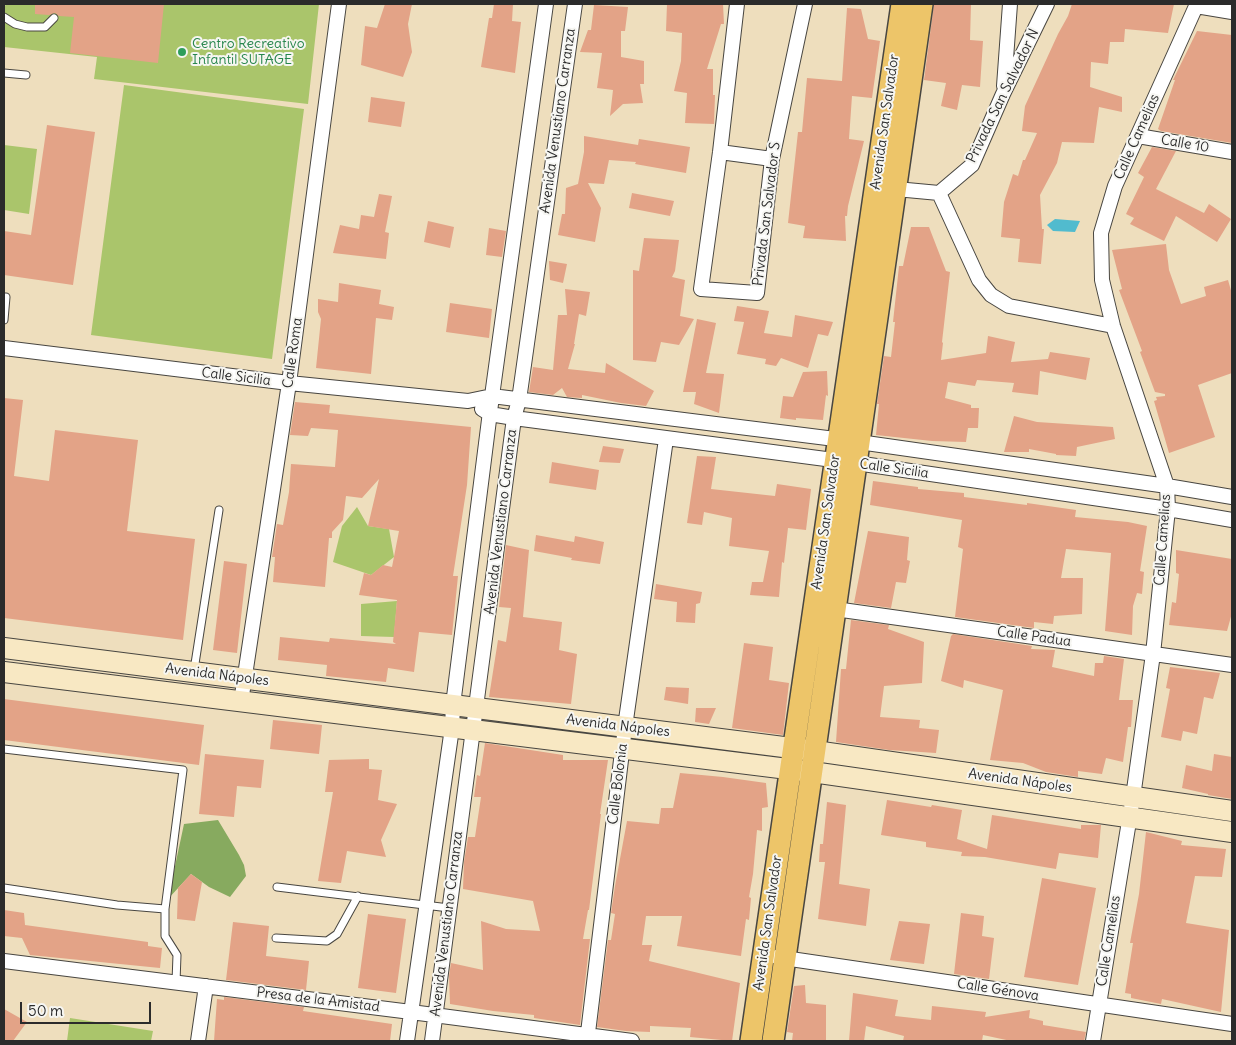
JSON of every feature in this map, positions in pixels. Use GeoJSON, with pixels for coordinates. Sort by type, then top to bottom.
{"type":"FeatureCollection","features":[{"type":"Feature","properties":{"kind":"main road","name":"Avenida San Salvador"},"geometry":{"type":"LineString","coordinates":[[751,1041],[790,770],[846,462],[902,4]]}},
{"type":"Feature","properties":{"kind":"main road","name":"Avenida San Salvador"},"geometry":{"type":"LineString","coordinates":[[849,441],[896,189],[922,4]]}},
{"type":"Feature","properties":{"kind":"main road","name":"Avenida San Salvador"},"geometry":{"type":"LineString","coordinates":[[773,1041],[835,609],[846,462]]}},
{"type":"Feature","properties":{"kind":"main road","name":"Avenida Nápoles"},"geometry":{"type":"LineString","coordinates":[[4,648],[815,751],[1232,811]]}},
{"type":"Feature","properties":{"kind":"main road","name":"Avenida Nápoles"},"geometry":{"type":"LineString","coordinates":[[4,672],[812,772],[1232,832]]}},
{"type":"Feature","properties":{"kind":"street","name":"Calle Roma"},"geometry":{"type":"LineString","coordinates":[[241,702],[289,383],[339,4]]}},
{"type":"Feature","properties":{"kind":"street","name":"Avenida Venustiano Carranza"},"geometry":{"type":"LineString","coordinates":[[407,1041],[452,728],[453,705],[492,396],[546,4]]}},
{"type":"Feature","properties":{"kind":"street","name":"Avenida Venustiano Carranza"},"geometry":{"type":"LineString","coordinates":[[432,1041],[514,418],[519,400],[575,4]]}},
{"type":"Feature","properties":{"kind":"street"},"geometry":{"type":"LineString","coordinates":[[737,4],[720,152],[772,159]]}},
{"type":"Feature","properties":{"kind":"street","name":"Privada San Salvador S"},"geometry":{"type":"LineString","coordinates":[[720,152],[701,289],[757,293],[772,159],[805,4]]}},
{"type":"Feature","properties":{"kind":"street"},"geometry":{"type":"LineString","coordinates":[[1003,94],[1010,4]]}},
{"type":"Feature","properties":{"kind":"street","name":"Privada San Salvador N"},"geometry":{"type":"LineString","coordinates":[[939,193],[972,165],[1003,94],[1047,4]]}},
{"type":"Feature","properties":{"kind":"street"},"geometry":{"type":"LineString","coordinates":[[1196,5],[1232,12]]}},
{"type":"Feature","properties":{"kind":"street","name":"Calle Camelias"},"geometry":{"type":"LineString","coordinates":[[1093,1041],[1133,797],[1152,654],[1168,509],[1167,486],[1113,326],[1102,280],[1101,233],[1115,186],[1196,5]]}},
{"type":"Feature","properties":{"kind":"street","name":"Calle 10"},"geometry":{"type":"LineString","coordinates":[[1138,136],[1232,152]]}},
{"type":"Feature","properties":{"kind":"street"},"geometry":{"type":"LineString","coordinates":[[896,189],[939,193],[979,280],[991,296],[1009,306],[1113,326]]}},
{"type":"Feature","properties":{"kind":"street","name":"Calle Sicilia"},"geometry":{"type":"LineString","coordinates":[[4,348],[289,383],[468,401],[492,396],[849,441],[1232,497]]}},
{"type":"Feature","properties":{"kind":"street","name":"Calle Sicilia"},"geometry":{"type":"LineString","coordinates":[[468,401],[490,414],[514,418],[846,462],[1232,520]]}},
{"type":"Feature","properties":{"kind":"street","name":"Calle Bolonia"},"geometry":{"type":"LineString","coordinates":[[588,1039],[625,727],[666,438]]}},
{"type":"Feature","properties":{"kind":"street","name":"Calle Padua"},"geometry":{"type":"LineString","coordinates":[[835,609],[1232,665]]}},
{"type":"Feature","properties":{"kind":"street","name":"Calle Génova"},"geometry":{"type":"LineString","coordinates":[[764,955],[1099,1006],[1232,1024]]}},
{"type":"Feature","properties":{"kind":"street","name":"Presa de la Amistad"},"geometry":{"type":"LineString","coordinates":[[4,961],[411,1012],[588,1039],[632,1041]]}},
{"type":"Feature","properties":{"kind":"street"},"geometry":{"type":"LineString","coordinates":[[198,1041],[206,986]]}},
{"type":"Feature","properties":{"kind":"lane"},"geometry":{"type":"LineString","coordinates":[[4,17],[15,24],[27,27],[45,27],[54,18]]}},
{"type":"Feature","properties":{"kind":"lane"},"geometry":{"type":"LineString","coordinates":[[4,73],[26,74]]}},
{"type":"Feature","properties":{"kind":"lane"},"geometry":{"type":"LineString","coordinates":[[4,296],[6,297],[4,320]]}},
{"type":"Feature","properties":{"kind":"lane"},"geometry":{"type":"LineString","coordinates":[[194,672],[219,510]]}},
{"type":"Feature","properties":{"kind":"lane"},"geometry":{"type":"LineString","coordinates":[[4,749],[183,770],[166,909],[165,936],[177,955],[176,982]]}},
{"type":"Feature","properties":{"kind":"lane"},"geometry":{"type":"LineString","coordinates":[[277,887],[450,908]]}},
{"type":"Feature","properties":{"kind":"lane"},"geometry":{"type":"LineString","coordinates":[[4,888],[117,905],[166,909]]}},
{"type":"Feature","properties":{"kind":"lane"},"geometry":{"type":"LineString","coordinates":[[276,938],[327,941],[338,934],[358,896]]}},
{"type":"Feature","properties":{"kind":"green space","name":"Centro Recreativo Infantil SUTAGE"},"geometry":{"type":"Polygon","coordinates":[[[6,4],[319,4],[308,104],[94,79],[97,57],[4,47],[4,8],[6,4]]]}},
{"type":"Feature","properties":{"kind":"green space"},"geometry":{"type":"Polygon","coordinates":[[[124,85],[304,109],[272,359],[91,335],[124,85]]]}},
{"type":"Feature","properties":{"kind":"green space"},"geometry":{"type":"Polygon","coordinates":[[[4,145],[37,149],[29,214],[4,210],[4,145]]]}},
{"type":"Feature","properties":{"kind":"green space"},"geometry":{"type":"Polygon","coordinates":[[[357,507],[368,526],[389,529],[394,557],[371,575],[333,562],[342,526],[357,507]]]}},
{"type":"Feature","properties":{"kind":"green space"},"geometry":{"type":"Polygon","coordinates":[[[397,601],[394,637],[361,636],[361,604],[397,601]]]}},
{"type":"Feature","properties":{"kind":"green space"},"geometry":{"type":"Polygon","coordinates":[[[218,820],[244,865],[246,876],[230,897],[209,887],[191,874],[168,899],[184,824],[218,820]]]}},
{"type":"Feature","properties":{"kind":"green space"},"geometry":{"type":"Polygon","coordinates":[[[70,1018],[153,1031],[151,1041],[67,1041],[70,1018]]]}},
{"type":"Feature","properties":{"kind":"water"},"geometry":{"type":"Polygon","coordinates":[[[1055,219],[1080,221],[1075,232],[1053,231],[1047,225],[1055,219]]]}},
{"type":"Feature","properties":{"kind":"building"},"geometry":{"type":"Polygon","coordinates":[[[35,4],[164,4],[158,63],[70,53],[74,17],[59,16],[55,13],[49,15],[35,14],[35,4]]]}},
{"type":"Feature","properties":{"kind":"building"},"geometry":{"type":"Polygon","coordinates":[[[385,4],[412,4],[408,24],[412,52],[403,77],[361,65],[365,26],[377,28],[385,4]]]}},
{"type":"Feature","properties":{"kind":"building"},"geometry":{"type":"Polygon","coordinates":[[[494,4],[513,4],[512,21],[521,22],[515,73],[481,67],[489,18],[492,18],[494,4]]]}},
{"type":"Feature","properties":{"kind":"building"},"geometry":{"type":"Polygon","coordinates":[[[667,4],[723,4],[724,24],[721,24],[707,69],[713,69],[713,95],[715,95],[714,124],[685,123],[687,93],[674,91],[681,61],[682,33],[666,31],[667,4]]]}},
{"type":"Feature","properties":{"kind":"building"},"geometry":{"type":"Polygon","coordinates":[[[934,4],[971,4],[970,40],[983,41],[980,87],[962,85],[957,110],[941,106],[946,83],[924,80],[934,4]]]}},
{"type":"Feature","properties":{"kind":"building"},"geometry":{"type":"Polygon","coordinates":[[[1072,4],[1174,4],[1168,33],[1125,29],[1124,42],[1110,42],[1108,64],[1091,62],[1090,87],[1122,97],[1122,112],[1099,107],[1094,143],[1062,142],[1057,163],[1040,195],[1042,229],[1044,229],[1041,264],[1018,262],[1020,239],[1001,237],[1004,202],[1013,174],[1018,176],[1023,160],[1025,160],[1037,133],[1022,131],[1025,106],[1072,4]]]}},
{"type":"Feature","properties":{"kind":"building"},"geometry":{"type":"Polygon","coordinates":[[[594,5],[628,7],[625,31],[621,31],[621,57],[644,61],[644,84],[640,84],[643,103],[623,104],[610,116],[613,90],[597,88],[602,53],[580,52],[588,30],[591,30],[594,5]]]}},
{"type":"Feature","properties":{"kind":"building"},"geometry":{"type":"Polygon","coordinates":[[[847,8],[861,9],[868,39],[880,41],[872,98],[852,96],[849,139],[864,141],[847,216],[845,216],[846,241],[803,238],[805,226],[788,223],[798,132],[802,132],[807,78],[842,81],[847,8]]]}},
{"type":"Feature","properties":{"kind":"building"},"geometry":{"type":"Polygon","coordinates":[[[1197,31],[1232,35],[1232,143],[1158,129],[1175,80],[1173,80],[1197,31]]]}},
{"type":"Feature","properties":{"kind":"building"},"geometry":{"type":"Polygon","coordinates":[[[371,97],[405,102],[401,127],[368,122],[371,97]]]}},
{"type":"Feature","properties":{"kind":"building"},"geometry":{"type":"Polygon","coordinates":[[[47,125],[95,132],[73,285],[4,275],[4,231],[31,235],[47,125]]]}},
{"type":"Feature","properties":{"kind":"building"},"geometry":{"type":"Polygon","coordinates":[[[584,136],[638,145],[639,139],[690,147],[686,173],[635,164],[636,162],[609,160],[604,184],[588,183],[601,208],[595,242],[558,235],[562,214],[565,214],[566,188],[578,184],[584,152],[584,136]]]}},
{"type":"Feature","properties":{"kind":"building"},"geometry":{"type":"Polygon","coordinates":[[[1152,147],[1176,151],[1156,189],[1204,213],[1209,204],[1231,219],[1217,242],[1176,216],[1164,241],[1130,224],[1134,218],[1126,214],[1144,177],[1138,173],[1152,147]]]}},
{"type":"Feature","properties":{"kind":"building"},"geometry":{"type":"Polygon","coordinates":[[[632,193],[674,201],[670,216],[629,208],[632,193]]]}},
{"type":"Feature","properties":{"kind":"building"},"geometry":{"type":"Polygon","coordinates":[[[379,194],[392,196],[385,232],[389,233],[386,259],[333,253],[340,225],[359,229],[361,215],[374,217],[379,194]]]}},
{"type":"Feature","properties":{"kind":"building"},"geometry":{"type":"Polygon","coordinates":[[[428,221],[454,227],[450,248],[424,242],[428,221]]]}},
{"type":"Feature","properties":{"kind":"building"},"geometry":{"type":"Polygon","coordinates":[[[911,227],[929,227],[946,271],[950,272],[941,360],[986,353],[988,336],[1015,342],[1011,362],[1048,359],[1050,352],[1090,358],[1086,380],[1040,371],[1038,395],[1012,392],[1014,383],[977,380],[975,386],[948,382],[945,398],[971,405],[971,408],[979,408],[978,428],[968,428],[966,442],[932,441],[876,435],[879,404],[877,404],[884,356],[891,357],[899,266],[903,266],[911,227]]]}},
{"type":"Feature","properties":{"kind":"building"},"geometry":{"type":"Polygon","coordinates":[[[489,228],[506,231],[502,257],[486,255],[489,228]]]}},
{"type":"Feature","properties":{"kind":"building"},"geometry":{"type":"Polygon","coordinates":[[[644,238],[679,240],[675,271],[672,277],[685,280],[680,316],[694,319],[679,345],[661,342],[656,362],[633,360],[633,270],[639,271],[644,238]]]}},
{"type":"Feature","properties":{"kind":"building"},"geometry":{"type":"Polygon","coordinates":[[[1166,244],[1169,270],[1181,304],[1206,296],[1204,287],[1228,280],[1232,294],[1232,373],[1198,385],[1215,437],[1169,453],[1154,401],[1157,400],[1156,397],[1165,396],[1165,394],[1155,392],[1140,352],[1142,351],[1119,290],[1122,289],[1112,250],[1166,244]]]}},
{"type":"Feature","properties":{"kind":"building"},"geometry":{"type":"Polygon","coordinates":[[[549,261],[567,264],[563,283],[550,280],[549,261]]]}},
{"type":"Feature","properties":{"kind":"building"},"geometry":{"type":"Polygon","coordinates":[[[339,283],[381,290],[379,304],[394,307],[392,320],[376,318],[371,374],[316,368],[321,319],[318,312],[318,299],[338,302],[339,283]]]}},
{"type":"Feature","properties":{"kind":"building"},"geometry":{"type":"Polygon","coordinates":[[[565,289],[590,292],[586,316],[579,314],[575,344],[568,369],[605,373],[606,363],[654,391],[646,406],[582,395],[582,398],[567,397],[562,388],[553,395],[529,392],[533,367],[553,370],[558,315],[567,315],[565,289]]]}},
{"type":"Feature","properties":{"kind":"building"},"geometry":{"type":"Polygon","coordinates":[[[450,303],[492,309],[489,338],[446,332],[450,303]]]}},
{"type":"Feature","properties":{"kind":"building"},"geometry":{"type":"Polygon","coordinates":[[[737,306],[769,311],[764,333],[792,337],[795,315],[833,322],[828,336],[818,334],[808,368],[781,358],[776,366],[765,364],[766,359],[737,354],[744,322],[734,321],[737,306]]]}},
{"type":"Feature","properties":{"kind":"building"},"geometry":{"type":"Polygon","coordinates":[[[697,319],[716,323],[706,373],[724,374],[719,413],[694,404],[696,392],[683,392],[697,319]]]}},
{"type":"Feature","properties":{"kind":"building"},"geometry":{"type":"Polygon","coordinates":[[[827,371],[828,396],[826,395],[823,420],[780,418],[783,396],[793,397],[803,372],[827,371]]]}},
{"type":"Feature","properties":{"kind":"building"},"geometry":{"type":"Polygon","coordinates":[[[4,398],[23,400],[14,476],[49,481],[55,430],[138,440],[127,531],[195,539],[183,640],[4,618],[4,398]]]}},
{"type":"Feature","properties":{"kind":"building"},"geometry":{"type":"Polygon","coordinates":[[[295,402],[330,405],[329,413],[471,427],[467,485],[453,576],[458,576],[452,635],[419,632],[414,672],[388,668],[386,682],[326,676],[327,665],[278,660],[280,637],[329,642],[330,638],[396,644],[393,642],[397,600],[359,595],[364,573],[371,575],[383,565],[392,567],[399,531],[368,526],[379,479],[362,498],[346,496],[343,520],[332,532],[332,538],[329,538],[325,587],[273,582],[275,557],[272,557],[277,524],[283,525],[289,492],[291,464],[335,467],[338,430],[311,428],[308,436],[290,435],[295,402]]]}},
{"type":"Feature","properties":{"kind":"building"},"geometry":{"type":"Polygon","coordinates":[[[1014,416],[1037,422],[1113,427],[1115,439],[1077,447],[1076,456],[1056,455],[1029,449],[1029,452],[1004,452],[1014,416]]]}},
{"type":"Feature","properties":{"kind":"building"},"geometry":{"type":"Polygon","coordinates":[[[603,446],[624,449],[620,463],[599,462],[603,446]]]}},
{"type":"Feature","properties":{"kind":"building"},"geometry":{"type":"Polygon","coordinates":[[[697,456],[716,457],[711,489],[775,496],[777,484],[811,489],[806,530],[788,528],[784,563],[782,562],[779,597],[750,595],[752,582],[763,582],[769,551],[729,546],[732,518],[704,512],[702,525],[687,523],[697,456]]]}},
{"type":"Feature","properties":{"kind":"building"},"geometry":{"type":"Polygon","coordinates":[[[552,462],[599,470],[596,490],[549,483],[552,462]]]}},
{"type":"Feature","properties":{"kind":"building"},"geometry":{"type":"Polygon","coordinates":[[[873,481],[918,487],[918,489],[964,493],[964,497],[1076,510],[1075,517],[1128,522],[1147,526],[1140,571],[1144,572],[1142,594],[1137,593],[1133,606],[1132,635],[1105,631],[1111,553],[1066,549],[1061,578],[1083,578],[1082,614],[1054,616],[1053,624],[1034,622],[1034,628],[955,617],[963,549],[958,547],[962,520],[870,505],[873,481]]]}},
{"type":"Feature","properties":{"kind":"building"},"geometry":{"type":"Polygon","coordinates":[[[868,531],[909,537],[907,560],[910,561],[906,583],[896,582],[891,608],[854,603],[868,531]]]}},
{"type":"Feature","properties":{"kind":"building"},"geometry":{"type":"Polygon","coordinates":[[[536,535],[574,542],[575,536],[604,542],[600,564],[571,560],[572,558],[534,551],[536,535]]]}},
{"type":"Feature","properties":{"kind":"building"},"geometry":{"type":"Polygon","coordinates":[[[506,545],[529,550],[523,617],[562,622],[559,650],[577,654],[571,704],[489,697],[498,640],[506,642],[511,608],[499,607],[506,545]]]}},
{"type":"Feature","properties":{"kind":"building"},"geometry":{"type":"Polygon","coordinates":[[[1176,550],[1232,559],[1232,613],[1227,631],[1169,625],[1172,602],[1176,603],[1179,574],[1176,573],[1176,550]]]}},
{"type":"Feature","properties":{"kind":"building"},"geometry":{"type":"Polygon","coordinates":[[[224,561],[247,564],[237,653],[213,650],[224,561]]]}},
{"type":"Feature","properties":{"kind":"building"},"geometry":{"type":"Polygon","coordinates":[[[656,584],[702,592],[700,603],[696,604],[695,623],[676,622],[677,602],[654,599],[656,584]]]}},
{"type":"Feature","properties":{"kind":"building"},"geometry":{"type":"Polygon","coordinates":[[[851,620],[889,625],[888,629],[924,642],[922,683],[884,686],[880,717],[920,720],[919,728],[939,730],[936,753],[889,750],[836,742],[841,669],[846,669],[851,620]]]}},
{"type":"Feature","properties":{"kind":"building"},"geometry":{"type":"Polygon","coordinates":[[[953,634],[1032,646],[1031,649],[1055,650],[1052,667],[1094,676],[1095,663],[1103,663],[1104,656],[1124,659],[1119,700],[1133,700],[1131,727],[1128,727],[1123,762],[1106,758],[1102,774],[1078,771],[1078,777],[1046,772],[1023,763],[990,760],[1003,690],[964,680],[963,688],[941,681],[953,634]]]}},
{"type":"Feature","properties":{"kind":"building"},"geometry":{"type":"Polygon","coordinates":[[[744,643],[773,647],[769,680],[789,683],[783,735],[732,728],[744,643]]]}},
{"type":"Feature","properties":{"kind":"building"},"geometry":{"type":"Polygon","coordinates":[[[1170,667],[1220,673],[1213,699],[1204,697],[1197,734],[1183,731],[1181,741],[1161,737],[1170,689],[1166,688],[1170,667]]]}},
{"type":"Feature","properties":{"kind":"building"},"geometry":{"type":"Polygon","coordinates":[[[666,687],[689,688],[688,704],[664,700],[666,687]]]}},
{"type":"Feature","properties":{"kind":"building"},"geometry":{"type":"Polygon","coordinates":[[[4,699],[204,725],[199,765],[4,740],[4,699]]]}},
{"type":"Feature","properties":{"kind":"building"},"geometry":{"type":"Polygon","coordinates":[[[696,708],[716,708],[709,724],[695,722],[696,708]]]}},
{"type":"Feature","properties":{"kind":"building"},"geometry":{"type":"Polygon","coordinates":[[[273,720],[322,725],[319,754],[270,749],[273,720]]]}},
{"type":"Feature","properties":{"kind":"building"},"geometry":{"type":"Polygon","coordinates":[[[485,743],[563,755],[563,760],[608,760],[589,910],[583,939],[590,939],[580,1025],[534,1018],[534,1015],[450,1004],[449,976],[451,963],[483,970],[481,921],[506,929],[540,931],[533,901],[463,889],[464,862],[468,837],[475,837],[481,797],[474,797],[477,775],[480,776],[485,743]]]}},
{"type":"Feature","properties":{"kind":"building"},"geometry":{"type":"Polygon","coordinates":[[[205,754],[264,760],[261,788],[237,786],[234,817],[199,814],[205,754]]]}},
{"type":"Feature","properties":{"kind":"building"},"geometry":{"type":"Polygon","coordinates":[[[1214,754],[1232,757],[1232,799],[1182,788],[1186,765],[1212,771],[1214,754]]]}},
{"type":"Feature","properties":{"kind":"building"},"geometry":{"type":"Polygon","coordinates":[[[369,759],[369,769],[382,770],[378,800],[397,804],[381,840],[386,857],[347,851],[341,883],[318,881],[333,792],[325,792],[329,760],[369,759]]]}},
{"type":"Feature","properties":{"kind":"building"},"geometry":{"type":"Polygon","coordinates":[[[680,773],[766,783],[768,807],[762,808],[762,831],[757,830],[749,897],[751,898],[749,920],[746,919],[741,956],[677,946],[682,916],[646,916],[642,945],[652,945],[649,961],[740,983],[732,1041],[690,1037],[691,1028],[650,1026],[650,1032],[597,1027],[608,940],[611,940],[615,914],[611,913],[627,821],[659,824],[661,808],[673,808],[680,773]]]}},
{"type":"Feature","properties":{"kind":"building"},"geometry":{"type":"Polygon","coordinates":[[[887,800],[962,810],[957,839],[987,849],[992,815],[1081,829],[1081,825],[1101,825],[1098,858],[1059,853],[1056,869],[985,857],[961,856],[962,852],[926,847],[926,842],[881,835],[887,800]]]}},
{"type":"Feature","properties":{"kind":"building"},"geometry":{"type":"Polygon","coordinates":[[[827,802],[846,805],[839,884],[870,889],[866,926],[818,919],[825,862],[819,862],[820,844],[823,844],[827,802]]]}},
{"type":"Feature","properties":{"kind":"building"},"geometry":{"type":"Polygon","coordinates":[[[1146,832],[1182,841],[1181,845],[1226,849],[1222,877],[1195,876],[1186,923],[1229,930],[1221,1012],[1162,999],[1161,1004],[1131,998],[1131,994],[1125,993],[1133,943],[1130,943],[1139,894],[1146,832]]]}},
{"type":"Feature","properties":{"kind":"building"},"geometry":{"type":"Polygon","coordinates":[[[191,874],[202,882],[195,921],[177,919],[178,888],[191,874]]]}},
{"type":"Feature","properties":{"kind":"building"},"geometry":{"type":"Polygon","coordinates":[[[1042,878],[1096,888],[1078,985],[1024,977],[1042,878]]]}},
{"type":"Feature","properties":{"kind":"building"},"geometry":{"type":"Polygon","coordinates":[[[4,910],[24,913],[25,925],[148,942],[148,946],[162,948],[160,968],[30,955],[22,938],[4,936],[4,910]]]}},
{"type":"Feature","properties":{"kind":"building"},"geometry":{"type":"Polygon","coordinates":[[[961,913],[984,916],[982,936],[994,938],[989,979],[954,974],[961,913]]]}},
{"type":"Feature","properties":{"kind":"building"},"geometry":{"type":"Polygon","coordinates":[[[368,914],[406,919],[396,993],[358,988],[368,914]]]}},
{"type":"Feature","properties":{"kind":"building"},"geometry":{"type":"Polygon","coordinates":[[[899,921],[930,924],[924,964],[890,960],[899,921]]]}},
{"type":"Feature","properties":{"kind":"building"},"geometry":{"type":"Polygon","coordinates":[[[233,922],[269,926],[266,956],[309,961],[306,990],[226,980],[233,922]]]}},
{"type":"Feature","properties":{"kind":"building"},"geometry":{"type":"Polygon","coordinates":[[[805,985],[806,1003],[826,1005],[826,1041],[792,1041],[793,1033],[787,1032],[794,986],[805,985]]]}},
{"type":"Feature","properties":{"kind":"building"},"geometry":{"type":"Polygon","coordinates":[[[853,993],[898,1000],[895,1016],[931,1020],[932,1006],[986,1012],[985,1017],[1030,1010],[1029,1018],[1043,1021],[1043,1025],[1086,1032],[1084,1041],[1011,1041],[983,1035],[982,1041],[903,1041],[904,1036],[866,1026],[864,1041],[849,1041],[853,993]]]}},
{"type":"Feature","properties":{"kind":"building"},"geometry":{"type":"Polygon","coordinates":[[[224,997],[304,1007],[303,1011],[392,1024],[390,1041],[214,1041],[217,999],[224,1000],[224,997]]]}},
{"type":"Feature","properties":{"kind":"building"},"geometry":{"type":"Polygon","coordinates":[[[4,1009],[27,1022],[13,1041],[4,1041],[4,1009]]]}},
{"type":"Feature","properties":{"kind":"place","name":"Centro Recreativo Infantil SUTAGE"},"geometry":{"type":"Point","coordinates":[182,52]}}]}
